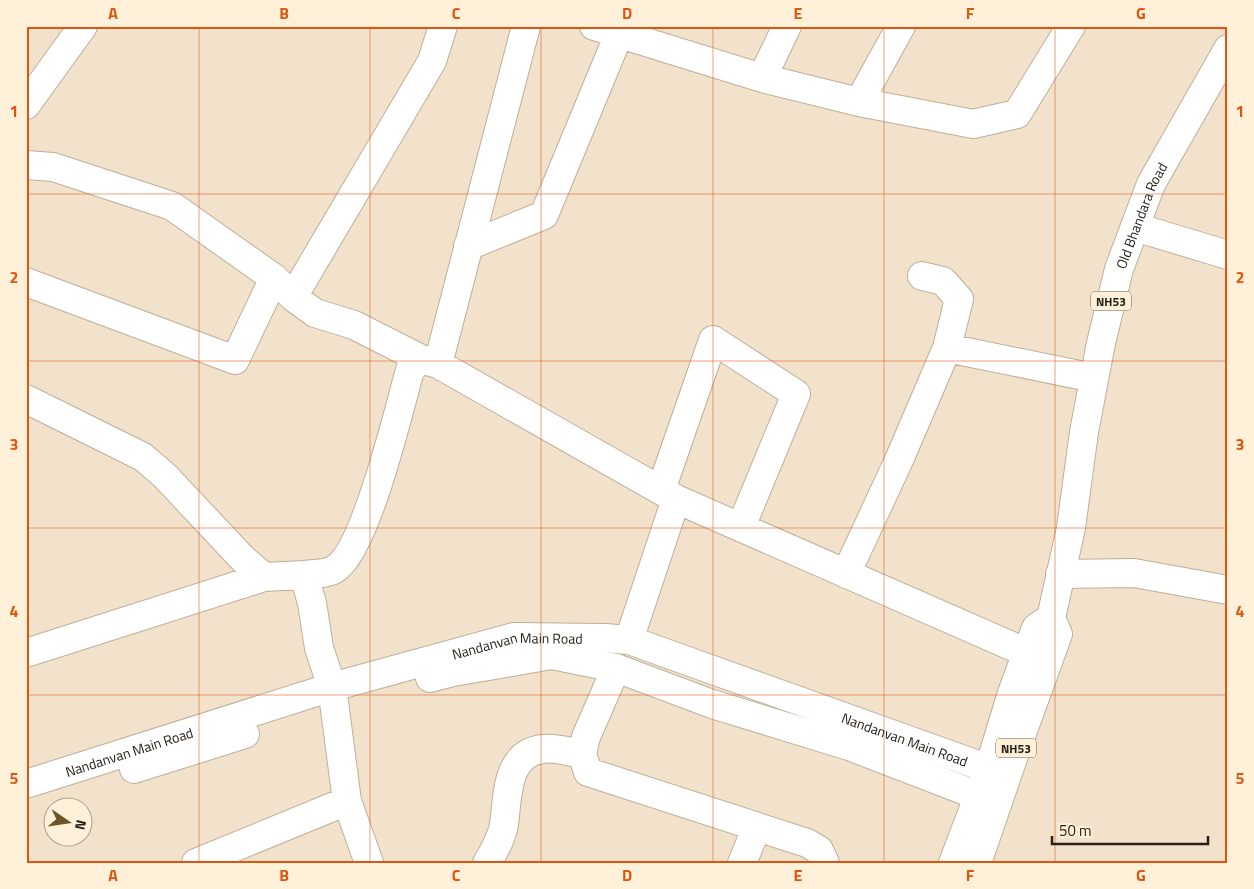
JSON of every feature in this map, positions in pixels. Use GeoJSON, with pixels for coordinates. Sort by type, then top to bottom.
{"type":"FeatureCollection","features":[{"type":"Feature","properties":{"kind":"main road"},"geometry":{"type":"LineString","coordinates":[[26,104],[83,26]]}},
{"type":"Feature","properties":{"kind":"main road"},"geometry":{"type":"LineString","coordinates":[[293,297],[432,60],[443,26]]}},
{"type":"Feature","properties":{"kind":"main road"},"geometry":{"type":"LineString","coordinates":[[26,653],[264,577],[304,575],[332,571],[346,556],[367,518],[410,370],[429,362],[468,246],[526,26]]}},
{"type":"Feature","properties":{"kind":"main road"},"geometry":{"type":"LineString","coordinates":[[594,26],[619,30],[762,78],[859,102],[973,124],[1017,114],[1071,26]]}},
{"type":"Feature","properties":{"kind":"main road"},"geometry":{"type":"LineString","coordinates":[[762,78],[787,26]]}},
{"type":"Feature","properties":{"kind":"main road"},"geometry":{"type":"LineString","coordinates":[[859,102],[901,26]]}},
{"type":"Feature","properties":{"kind":"main road"},"geometry":{"type":"LineString","coordinates":[[468,246],[544,215],[619,30]]}},
{"type":"Feature","properties":{"kind":"main road","name":"Old Bhandara Road"},"geometry":{"type":"LineString","coordinates":[[1060,574],[1071,528],[1084,432],[1094,378],[1119,269],[1151,184],[1228,49]]}},
{"type":"Feature","properties":{"kind":"main road"},"geometry":{"type":"LineString","coordinates":[[26,165],[53,167],[172,206],[274,278],[293,297],[315,313],[354,325],[429,362],[669,495],[1038,658]]}},
{"type":"Feature","properties":{"kind":"main road"},"geometry":{"type":"LineString","coordinates":[[1135,227],[1228,255]]}},
{"type":"Feature","properties":{"kind":"main road"},"geometry":{"type":"LineString","coordinates":[[846,574],[899,460],[947,348],[959,299],[943,281],[922,276]]}},
{"type":"Feature","properties":{"kind":"main road"},"geometry":{"type":"LineString","coordinates":[[26,282],[235,360],[274,278]]}},
{"type":"Feature","properties":{"kind":"main road"},"geometry":{"type":"LineString","coordinates":[[629,640],[713,340],[796,394],[741,527]]}},
{"type":"Feature","properties":{"kind":"main road"},"geometry":{"type":"LineString","coordinates":[[947,348],[1094,378]]}},
{"type":"Feature","properties":{"kind":"main road"},"geometry":{"type":"LineString","coordinates":[[26,399],[143,457],[165,476],[244,560],[264,577]]}},
{"type":"Feature","properties":{"kind":"main road"},"geometry":{"type":"LineString","coordinates":[[1060,574],[1134,573],[1228,590]]}},
{"type":"Feature","properties":{"kind":"main road","name":"NH53"},"geometry":{"type":"LineString","coordinates":[[952,863],[987,799],[997,772],[1012,693],[1038,658],[1036,628],[1051,618],[1060,574]]}},
{"type":"Feature","properties":{"kind":"main road"},"geometry":{"type":"LineString","coordinates":[[304,575],[312,603],[319,648],[333,696],[347,801],[369,863]]}},
{"type":"Feature","properties":{"kind":"main road","name":"Nandanvan Main Road"},"geometry":{"type":"LineString","coordinates":[[26,784],[333,696],[514,637],[629,640],[997,772]]}},
{"type":"Feature","properties":{"kind":"main road"},"geometry":{"type":"LineString","coordinates":[[26,802],[192,752],[333,696],[453,672],[552,655],[616,668],[712,704],[849,746],[987,799]]}},
{"type":"Feature","properties":{"kind":"main road"},"geometry":{"type":"LineString","coordinates":[[616,668],[586,738],[582,754],[588,772],[806,843],[819,850],[825,863]]}},
{"type":"Feature","properties":{"kind":"main road"},"geometry":{"type":"LineString","coordinates":[[487,863],[498,845],[504,825],[513,770],[528,752],[545,748],[582,754]]}},
{"type":"Feature","properties":{"kind":"main road","name":"NH53"},"geometry":{"type":"LineString","coordinates":[[977,863],[987,799]]}},
{"type":"Feature","properties":{"kind":"main road"},"geometry":{"type":"LineString","coordinates":[[196,863],[347,801]]}},
{"type":"Feature","properties":{"kind":"main road"},"geometry":{"type":"LineString","coordinates":[[742,863],[758,827]]}}]}
